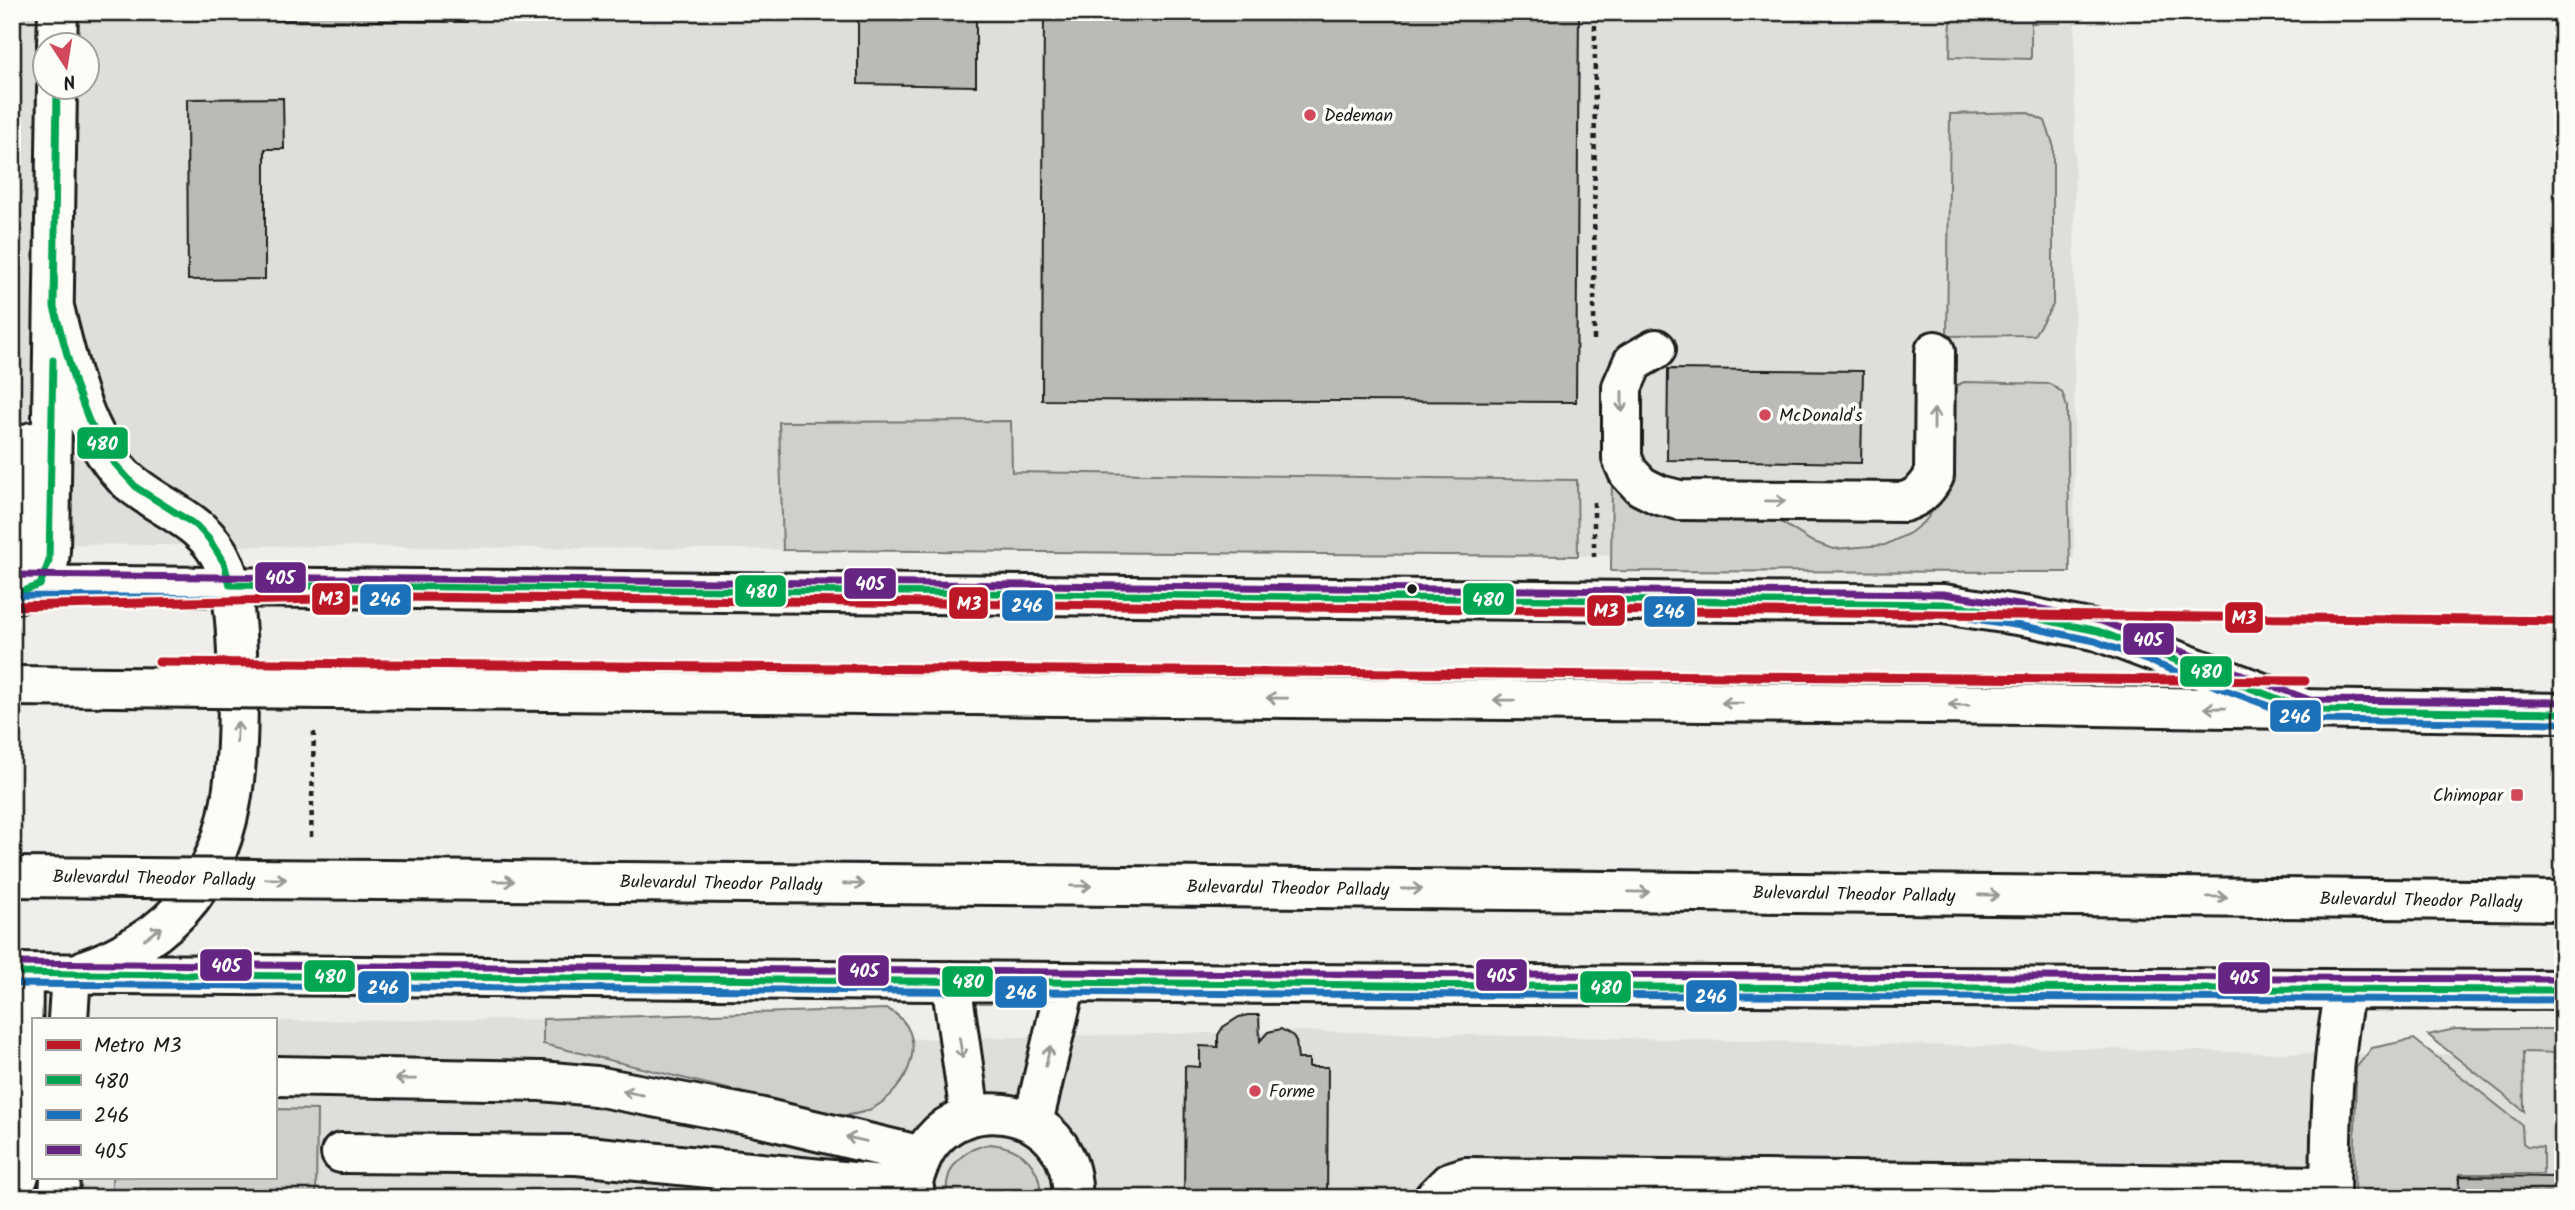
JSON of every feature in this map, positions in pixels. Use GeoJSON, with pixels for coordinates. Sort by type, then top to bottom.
{"type":"FeatureCollection","features":[{"type":"Feature","properties":{"kind":"street"},"geometry":{"type":"LineString","coordinates":[[57,32],[58,12]]}},
{"type":"Feature","properties":{"kind":"street"},"geometry":{"type":"LineString","coordinates":[[21,588],[49,561],[50,550],[57,102]]}},
{"type":"Feature","properties":{"kind":"street"},"geometry":{"type":"LineString","coordinates":[[54,307],[75,384],[89,421],[106,453],[137,488],[197,526],[224,563],[230,585],[237,670],[237,741],[232,801],[218,851],[198,890],[166,924],[127,951],[71,974]]}},
{"type":"Feature","properties":{"kind":"street"},"geometry":{"type":"LineString","coordinates":[[1656,349],[1633,362],[1622,387],[1622,458],[1628,472],[1641,486],[1678,500],[1904,502],[1918,497],[1934,476],[1935,351]]}},
{"type":"Feature","properties":{"kind":"street"},"geometry":{"type":"LineString","coordinates":[[12,555],[19,537],[31,445],[53,355]]}},
{"type":"Feature","properties":{"kind":"street"},"geometry":{"type":"LineString","coordinates":[[21,588],[230,585],[1942,604],[1989,610],[2098,631],[2308,710]]}},
{"type":"Feature","properties":{"kind":"street"},"geometry":{"type":"LineString","coordinates":[[12,686],[2027,705],[2563,713]]}},
{"type":"Feature","properties":{"kind":"street","name":"Bulevardul Theodor Pallady"},"geometry":{"type":"LineString","coordinates":[[12,877],[2563,901]]}},
{"type":"Feature","properties":{"kind":"street"},"geometry":{"type":"LineString","coordinates":[[12,1182],[18,1178],[21,1169],[16,971],[71,974],[1066,982],[2563,990]]}},
{"type":"Feature","properties":{"kind":"street"},"geometry":{"type":"LineString","coordinates":[[68,1018],[71,974]]}},
{"type":"Feature","properties":{"kind":"street"},"geometry":{"type":"LineString","coordinates":[[951,981],[971,1115]]}},
{"type":"Feature","properties":{"kind":"street"},"geometry":{"type":"LineString","coordinates":[[1033,1123],[1066,982]]}},
{"type":"Feature","properties":{"kind":"street"},"geometry":{"type":"LineString","coordinates":[[1434,1198],[1450,1182],[1466,1177],[1637,1189],[2330,1192],[2333,1069],[2345,990]]}},
{"type":"Feature","properties":{"kind":"street"},"geometry":{"type":"LineString","coordinates":[[276,1076],[541,1081],[597,1086],[758,1117],[916,1181]]}},
{"type":"Feature","properties":{"kind":"street"},"geometry":{"type":"LineString","coordinates":[[916,1181],[933,1138],[951,1124],[971,1115],[992,1112],[1013,1114],[1033,1123],[1051,1137],[1064,1155],[1071,1176],[1073,1198]]}},
{"type":"Feature","properties":{"kind":"street"},"geometry":{"type":"LineString","coordinates":[[341,1153],[577,1155],[916,1181]]}},
{"type":"Feature","properties":{"kind":"street"},"geometry":{"type":"LineString","coordinates":[[59,1198],[60,1178]]}},
{"type":"Feature","properties":{"kind":"path"},"geometry":{"type":"LineString","coordinates":[[1594,348],[1595,12]]}},
{"type":"Feature","properties":{"kind":"path"},"geometry":{"type":"LineString","coordinates":[[1594,502],[1594,600]]}},
{"type":"Feature","properties":{"kind":"path"},"geometry":{"type":"LineString","coordinates":[[311,844],[314,728]]}},
{"type":"Feature","properties":{"kind":"shaded area"},"geometry":{"type":"Polygon","coordinates":[[[12,12],[2075,12],[2074,559],[12,544],[12,12]]]}},
{"type":"Feature","properties":{"kind":"shaded area"},"geometry":{"type":"Polygon","coordinates":[[[1951,12],[2060,12],[2060,23],[2031,23],[2031,59],[1950,57],[1951,12]]]}},
{"type":"Feature","properties":{"kind":"shaded area"},"geometry":{"type":"Polygon","coordinates":[[[2026,112],[2045,121],[2053,144],[2053,305],[2034,335],[1947,336],[1950,114],[2026,112]]]}},
{"type":"Feature","properties":{"kind":"shaded area"},"geometry":{"type":"Polygon","coordinates":[[[1964,382],[2050,384],[2062,392],[2067,407],[2070,572],[1611,571],[1612,477],[1776,519],[1811,541],[1833,549],[1885,545],[1910,533],[1926,520],[1939,502],[1946,485],[1953,387],[1964,382]]]}},
{"type":"Feature","properties":{"kind":"shaded area"},"geometry":{"type":"Polygon","coordinates":[[[1011,421],[1012,472],[1577,480],[1578,556],[783,550],[779,422],[1011,421]]]}},
{"type":"Feature","properties":{"kind":"shaded area"},"geometry":{"type":"Polygon","coordinates":[[[888,1009],[898,1014],[913,1039],[1300,1031],[2335,1054],[2563,1054],[2563,1198],[12,1198],[32,1178],[276,1178],[276,1021],[543,1019],[888,1009]]]}},
{"type":"Feature","properties":{"kind":"shaded area"},"geometry":{"type":"Polygon","coordinates":[[[888,1009],[902,1020],[910,1033],[913,1047],[911,1062],[896,1089],[884,1101],[867,1111],[843,1116],[543,1044],[543,1019],[888,1009]]]}},
{"type":"Feature","properties":{"kind":"shaded area"},"geometry":{"type":"Polygon","coordinates":[[[2455,1029],[2563,1029],[2563,1053],[2523,1052],[2524,1111],[2428,1035],[2455,1029]]]}},
{"type":"Feature","properties":{"kind":"shaded area"},"geometry":{"type":"Polygon","coordinates":[[[2414,1039],[2522,1125],[2523,1143],[2527,1146],[2543,1147],[2543,1174],[2459,1174],[2458,1198],[2354,1198],[2356,1068],[2372,1048],[2414,1039]]]}},
{"type":"Feature","properties":{"kind":"shaded area"},"geometry":{"type":"Polygon","coordinates":[[[276,1109],[317,1110],[316,1198],[112,1198],[112,1178],[276,1178],[276,1109]]]}},
{"type":"Feature","properties":{"kind":"shaded area"},"geometry":{"type":"Polygon","coordinates":[[[991,1144],[1012,1149],[1028,1160],[1038,1176],[1040,1198],[947,1198],[948,1177],[957,1161],[972,1150],[991,1144]]]}},
{"type":"Feature","properties":{"kind":"building"},"geometry":{"type":"Polygon","coordinates":[[[276,12],[468,12],[467,22],[276,20],[276,12]]]}},
{"type":"Feature","properties":{"kind":"building"},"geometry":{"type":"Polygon","coordinates":[[[858,12],[976,12],[976,86],[858,84],[858,12]]]}},
{"type":"Feature","properties":{"kind":"building","name":"Dedeman"},"geometry":{"type":"Polygon","coordinates":[[[1044,12],[1579,12],[1576,402],[1042,400],[1044,12]]]}},
{"type":"Feature","properties":{"kind":"building"},"geometry":{"type":"Polygon","coordinates":[[[283,98],[284,149],[265,149],[265,279],[188,280],[187,99],[283,98]]]}},
{"type":"Feature","properties":{"kind":"building","name":"McDonald's"},"geometry":{"type":"Polygon","coordinates":[[[1668,369],[1863,371],[1861,463],[1667,460],[1668,369]]]}},
{"type":"Feature","properties":{"kind":"building"},"geometry":{"type":"Polygon","coordinates":[[[1248,1015],[1259,1015],[1260,1041],[1268,1032],[1281,1029],[1296,1041],[1298,1059],[1309,1059],[1309,1067],[1328,1067],[1327,1198],[1184,1198],[1185,1066],[1200,1067],[1200,1046],[1218,1047],[1218,1035],[1223,1027],[1248,1015]]]}},
{"type":"Feature","properties":{"kind":"building"},"geometry":{"type":"Polygon","coordinates":[[[2460,1176],[2563,1177],[2563,1198],[2460,1198],[2460,1176]]]}},
{"type":"Feature","properties":{"kind":"metro line","name":"M3"},"geometry":{"type":"LineString","coordinates":[[12,606],[408,597],[2563,621]]}},
{"type":"Feature","properties":{"kind":"metro line","name":"M3"},"geometry":{"type":"LineString","coordinates":[[159,662],[2305,681]]}},
{"type":"Feature","properties":{"kind":"transit line","name":"480"},"geometry":{"type":"LineString","coordinates":[[57,102],[54,307],[75,384],[89,421],[115,464],[137,488],[197,526],[224,563],[230,585],[1943,604],[2030,617],[2098,631],[2308,710],[2563,713]]}},
{"type":"Feature","properties":{"kind":"transit line","name":"480"},"geometry":{"type":"LineString","coordinates":[[12,595],[40,585],[49,561],[53,360]]}},
{"type":"Feature","properties":{"kind":"transit line","name":"405"},"geometry":{"type":"LineString","coordinates":[[12,575],[1943,594],[2032,607],[2101,621],[2310,700],[2563,702]]}},
{"type":"Feature","properties":{"kind":"transit line","name":"246"},"geometry":{"type":"LineString","coordinates":[[12,596],[1942,614],[2028,627],[2095,641],[2306,720],[2563,723]]}},
{"type":"Feature","properties":{"kind":"transit line","name":"405"},"geometry":{"type":"LineString","coordinates":[[12,963],[1290,974],[2563,979]]}},
{"type":"Feature","properties":{"kind":"transit line","name":"480"},"geometry":{"type":"LineString","coordinates":[[12,967],[23,973],[71,974],[1628,987],[2563,990]]}},
{"type":"Feature","properties":{"kind":"transit line","name":"246"},"geometry":{"type":"LineString","coordinates":[[12,984],[2563,1000]]}},
{"type":"Feature","properties":{"kind":"place","name":"Dedeman"},"geometry":{"type":"Point","coordinates":[1310,115]}},
{"type":"Feature","properties":{"kind":"place","name":"McDonald's"},"geometry":{"type":"Point","coordinates":[1765,415]}},
{"type":"Feature","properties":{"kind":"place","name":"Chimopar"},"geometry":{"type":"Point","coordinates":[2517,795]}},
{"type":"Feature","properties":{"kind":"place","name":"Forme"},"geometry":{"type":"Point","coordinates":[1255,1091]}}]}
